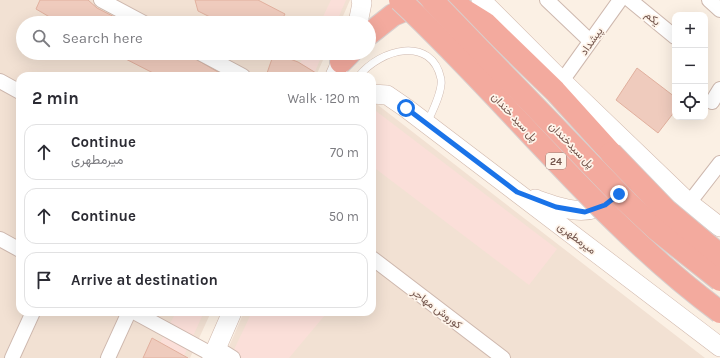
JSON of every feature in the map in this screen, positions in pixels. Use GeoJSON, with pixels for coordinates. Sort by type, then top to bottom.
{"type":"FeatureCollection","features":[{"type":"Feature","properties":{"kind":"highway","name":"پل سید خندان"},"geometry":{"type":"LineString","coordinates":[[400,0],[468,67],[584,191],[621,228],[720,312]]}},
{"type":"Feature","properties":{"kind":"highway","name":"پل سیدخندان"},"geometry":{"type":"LineString","coordinates":[[432,0],[627,202],[657,230],[720,280]]}},
{"type":"Feature","properties":{"kind":"highway"},"geometry":{"type":"LineString","coordinates":[[376,28],[392,15],[417,5],[440,2],[464,10],[485,23],[555,91],[616,146],[666,210],[720,255]]}},
{"type":"Feature","properties":{"kind":"main road"},"geometry":{"type":"LineString","coordinates":[[481,0],[562,82],[616,146],[720,227]]}},
{"type":"Feature","properties":{"kind":"main road"},"geometry":{"type":"LineString","coordinates":[[359,16],[362,1]]}},
{"type":"Feature","properties":{"kind":"main road","name":"میرمطهری"},"geometry":{"type":"LineString","coordinates":[[376,94],[387,95],[426,123],[720,347]]}},
{"type":"Feature","properties":{"kind":"main road"},"geometry":{"type":"LineString","coordinates":[[517,192],[556,207],[585,212],[605,205],[619,194],[627,177],[630,156],[616,146]]}},
{"type":"Feature","properties":{"kind":"main road"},"geometry":{"type":"LineString","coordinates":[[214,353],[230,316]]}},
{"type":"Feature","properties":{"kind":"street"},"geometry":{"type":"LineString","coordinates":[[101,0],[131,16]]}},
{"type":"Feature","properties":{"kind":"street"},"geometry":{"type":"LineString","coordinates":[[547,0],[590,41]]}},
{"type":"Feature","properties":{"kind":"street","name":"پیشداد"},"geometry":{"type":"LineString","coordinates":[[562,82],[620,0]]}},
{"type":"Feature","properties":{"kind":"street","name":"یکم"},"geometry":{"type":"LineString","coordinates":[[630,0],[672,34]]}},
{"type":"Feature","properties":{"kind":"street"},"geometry":{"type":"LineString","coordinates":[[709,0],[720,10]]}},
{"type":"Feature","properties":{"kind":"street"},"geometry":{"type":"LineString","coordinates":[[213,60],[235,72]]}},
{"type":"Feature","properties":{"kind":"street"},"geometry":{"type":"LineString","coordinates":[[0,81],[16,90]]}},
{"type":"Feature","properties":{"kind":"street"},"geometry":{"type":"LineString","coordinates":[[712,102],[720,89]]}},
{"type":"Feature","properties":{"kind":"street"},"geometry":{"type":"LineString","coordinates":[[689,203],[720,163]]}},
{"type":"Feature","properties":{"kind":"street"},"geometry":{"type":"LineString","coordinates":[[0,239],[16,248]]}},
{"type":"Feature","properties":{"kind":"street","name":"کوروش مهاجر"},"geometry":{"type":"LineString","coordinates":[[376,261],[503,358]]}},
{"type":"Feature","properties":{"kind":"street"},"geometry":{"type":"LineString","coordinates":[[12,358],[31,316]]}},
{"type":"Feature","properties":{"kind":"street"},"geometry":{"type":"LineString","coordinates":[[108,358],[126,316]]}},
{"type":"Feature","properties":{"kind":"street"},"geometry":{"type":"LineString","coordinates":[[142,316],[214,353],[233,358]]}},
{"type":"Feature","properties":{"kind":"lane"},"geometry":{"type":"LineString","coordinates":[[364,72],[378,60],[398,50],[416,51],[432,60],[441,80],[437,100],[426,123]]}},
{"type":"Feature","properties":{"kind":"shaded area"},"geometry":{"type":"Polygon","coordinates":[[[0,0],[350,0],[343,16],[16,16],[16,60],[323,60],[318,72],[16,72],[16,316],[209,316],[190,358],[0,358],[0,0]]]}},
{"type":"Feature","properties":{"kind":"shaded area"},"geometry":{"type":"Polygon","coordinates":[[[331,0],[346,0],[339,16],[323,16],[331,0]]]}},
{"type":"Feature","properties":{"kind":"shaded area"},"geometry":{"type":"Polygon","coordinates":[[[302,60],[320,60],[315,72],[296,72],[302,60]]]}},
{"type":"Feature","properties":{"kind":"shaded area"},"geometry":{"type":"Polygon","coordinates":[[[376,104],[705,358],[224,358],[242,316],[376,316],[376,104]]]}},
{"type":"Feature","properties":{"kind":"shaded area"},"geometry":{"type":"Polygon","coordinates":[[[376,111],[557,249],[529,285],[376,169],[376,111]]]}},
{"type":"Feature","properties":{"kind":"shaded area"},"geometry":{"type":"Polygon","coordinates":[[[174,316],[202,316],[183,358],[152,358],[174,316]]]}},
{"type":"Feature","properties":{"kind":"shaded area"},"geometry":{"type":"Polygon","coordinates":[[[250,316],[324,316],[289,358],[230,358],[250,316]]]}},
{"type":"Feature","properties":{"kind":"building"},"geometry":{"type":"Polygon","coordinates":[[[40,0],[88,0],[97,8],[112,16],[48,16],[36,9],[40,0]]]}},
{"type":"Feature","properties":{"kind":"building"},"geometry":{"type":"Polygon","coordinates":[[[195,0],[258,0],[285,14],[284,16],[208,16],[198,11],[195,0]]]}},
{"type":"Feature","properties":{"kind":"building"},"geometry":{"type":"Polygon","coordinates":[[[128,60],[197,60],[218,72],[151,72],[128,60]]]}},
{"type":"Feature","properties":{"kind":"building"},"geometry":{"type":"Polygon","coordinates":[[[272,60],[293,60],[314,72],[267,72],[272,60]]]}},
{"type":"Feature","properties":{"kind":"building"},"geometry":{"type":"Polygon","coordinates":[[[637,68],[672,95],[672,115],[658,133],[616,100],[637,68]]]}},
{"type":"Feature","properties":{"kind":"building"},"geometry":{"type":"Polygon","coordinates":[[[152,338],[188,358],[143,358],[152,338]]]}},
{"type":"Feature","properties":{"kind":"route"},"geometry":{"type":"LineString","coordinates":[[406,108],[517,192],[556,207],[585,212],[605,205],[619,194]]}}]}
